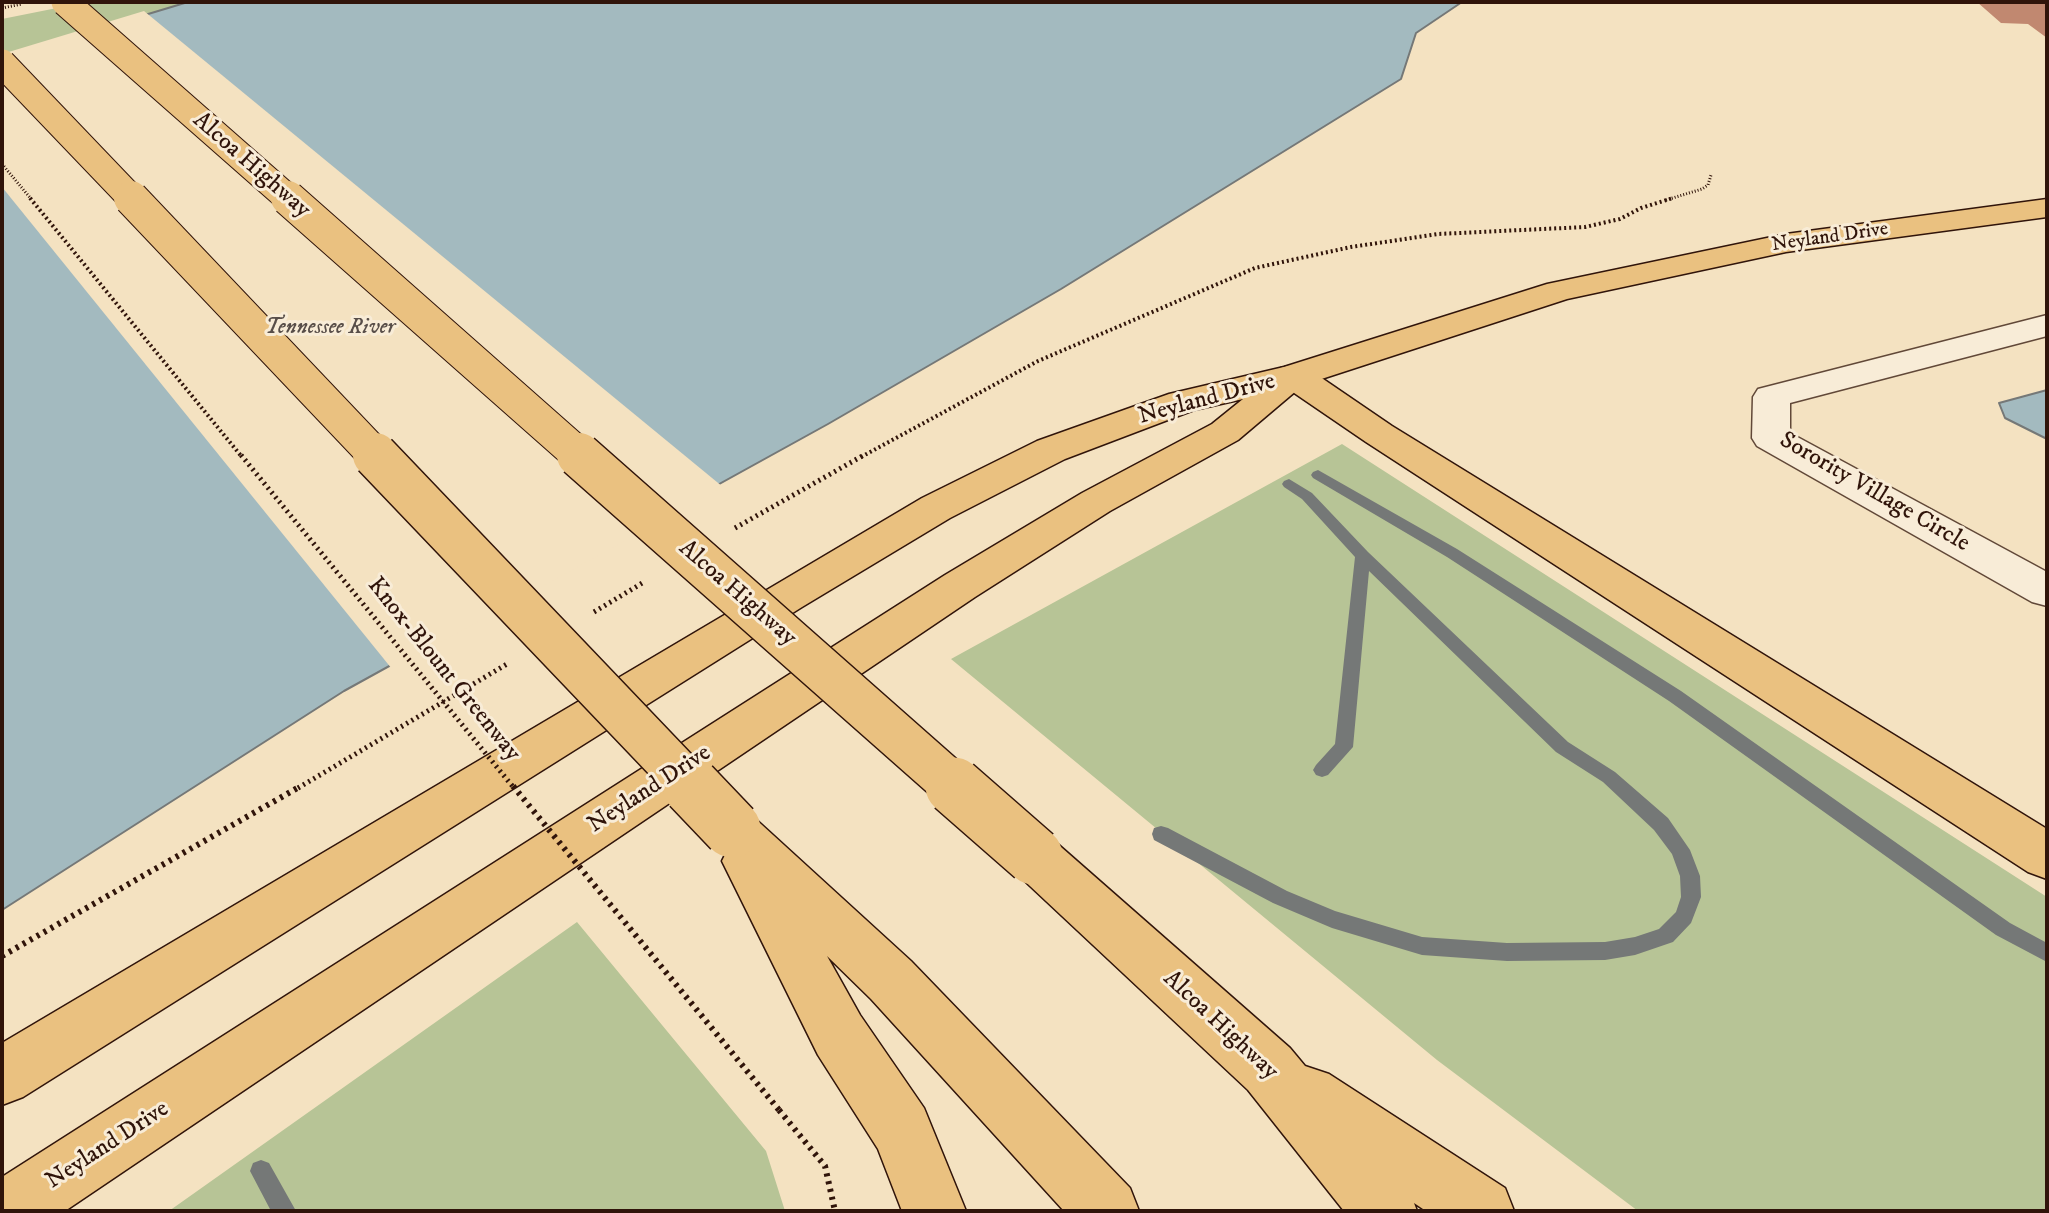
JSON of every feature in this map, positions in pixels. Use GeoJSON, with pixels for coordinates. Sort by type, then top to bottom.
{"type":"FeatureCollection","features":[{"type":"Feature","properties":{"kind":"main road","name":"Alcoa Highway"},"geometry":{"type":"LineString","coordinates":[[65,2],[1034,856],[1269,1069],[1385,1211]]}},
{"type":"Feature","properties":{"kind":"main road"},"geometry":{"type":"LineString","coordinates":[[2,63],[732,829],[891,980],[1107,1211]]}},
{"type":"Feature","properties":{"kind":"main road","name":"Neyland Drive"},"geometry":{"type":"LineString","coordinates":[[2,1076],[760,612],[936,508],[1066,444],[1182,402],[1294,376],[1559,291],[1786,243],[2047,208]]}},
{"type":"Feature","properties":{"kind":"main road"},"geometry":{"type":"LineString","coordinates":[[1294,376],[1379,434],[2047,856]]}},
{"type":"Feature","properties":{"kind":"main road","name":"Neyland Drive"},"geometry":{"type":"LineString","coordinates":[[8,1211],[960,586],[1096,502],[1225,432],[1294,376]]}},
{"type":"Feature","properties":{"kind":"main road"},"geometry":{"type":"LineString","coordinates":[[732,829],[839,1035],[902,1130],[934,1211]]}},
{"type":"Feature","properties":{"kind":"main road"},"geometry":{"type":"LineString","coordinates":[[1269,1069],[1482,1211]]}},
{"type":"Feature","properties":{"kind":"street","name":"Sorority Village Circle"},"geometry":{"type":"LineString","coordinates":[[2047,325],[1771,397],[1771,438],[2047,591]]}},
{"type":"Feature","properties":{"kind":"path"},"geometry":{"type":"LineString","coordinates":[[2,8],[24,4]]}},
{"type":"Feature","properties":{"kind":"path","name":"Knox-Blount Greenway"},"geometry":{"type":"LineString","coordinates":[[2,164],[825,1166],[835,1211]]}},
{"type":"Feature","properties":{"kind":"path"},"geometry":{"type":"LineString","coordinates":[[733,530],[814,482],[1038,361],[1255,268],[1351,247],[1438,234],[1585,227],[1620,219],[1641,208],[1702,189],[1708,185],[1711,175]]}},
{"type":"Feature","properties":{"kind":"path"},"geometry":{"type":"LineString","coordinates":[[583,618],[651,578]]}},
{"type":"Feature","properties":{"kind":"path"},"geometry":{"type":"LineString","coordinates":[[2,956],[272,803],[516,658]]}},
{"type":"Feature","properties":{"kind":"green space"},"geometry":{"type":"Polygon","coordinates":[[[87,2],[188,2],[2,58],[2,19],[87,2]]]}},
{"type":"Feature","properties":{"kind":"green space"},"geometry":{"type":"Polygon","coordinates":[[[1342,444],[2047,897],[2047,1211],[1638,1211],[1437,1060],[951,659],[1342,444]]]}},
{"type":"Feature","properties":{"kind":"green space"},"geometry":{"type":"Polygon","coordinates":[[[577,922],[766,1151],[785,1211],[169,1211],[577,922]]]}},
{"type":"Feature","properties":{"kind":"water","name":"Tennessee River"},"geometry":{"type":"Polygon","coordinates":[[[188,2],[1462,2],[1416,33],[1401,79],[1061,289],[828,424],[344,691],[2,910],[2,58],[188,2]]]}},
{"type":"Feature","properties":{"kind":"water"},"geometry":{"type":"Polygon","coordinates":[[[2047,390],[2047,439],[2005,418],[1999,403],[2047,390]]]}},
{"type":"Feature","properties":{"kind":"pier"},"geometry":{"type":"Polygon","coordinates":[[[144,11],[723,487],[392,669],[2,187],[2,54],[144,11]]]}},
{"type":"Feature","properties":{"kind":"waterway"},"geometry":{"type":"LineString","coordinates":[[1318,475],[1452,553],[1675,696],[2003,929],[2047,953]]}},
{"type":"Feature","properties":{"kind":"waterway"},"geometry":{"type":"LineString","coordinates":[[1289,484],[1307,496],[1363,556]]}},
{"type":"Feature","properties":{"kind":"waterway"},"geometry":{"type":"LineString","coordinates":[[1161,834],[1280,897],[1332,919],[1422,946],[1507,952],[1605,951],[1666,936],[1684,917],[1691,897],[1690,876],[1680,850],[1661,824],[1609,777],[1562,747],[1363,556]]}},
{"type":"Feature","properties":{"kind":"waterway"},"geometry":{"type":"LineString","coordinates":[[1322,770],[1344,747],[1363,556]]}},
{"type":"Feature","properties":{"kind":"waterway"},"geometry":{"type":"LineString","coordinates":[[261,1171],[284,1211]]}}]}
